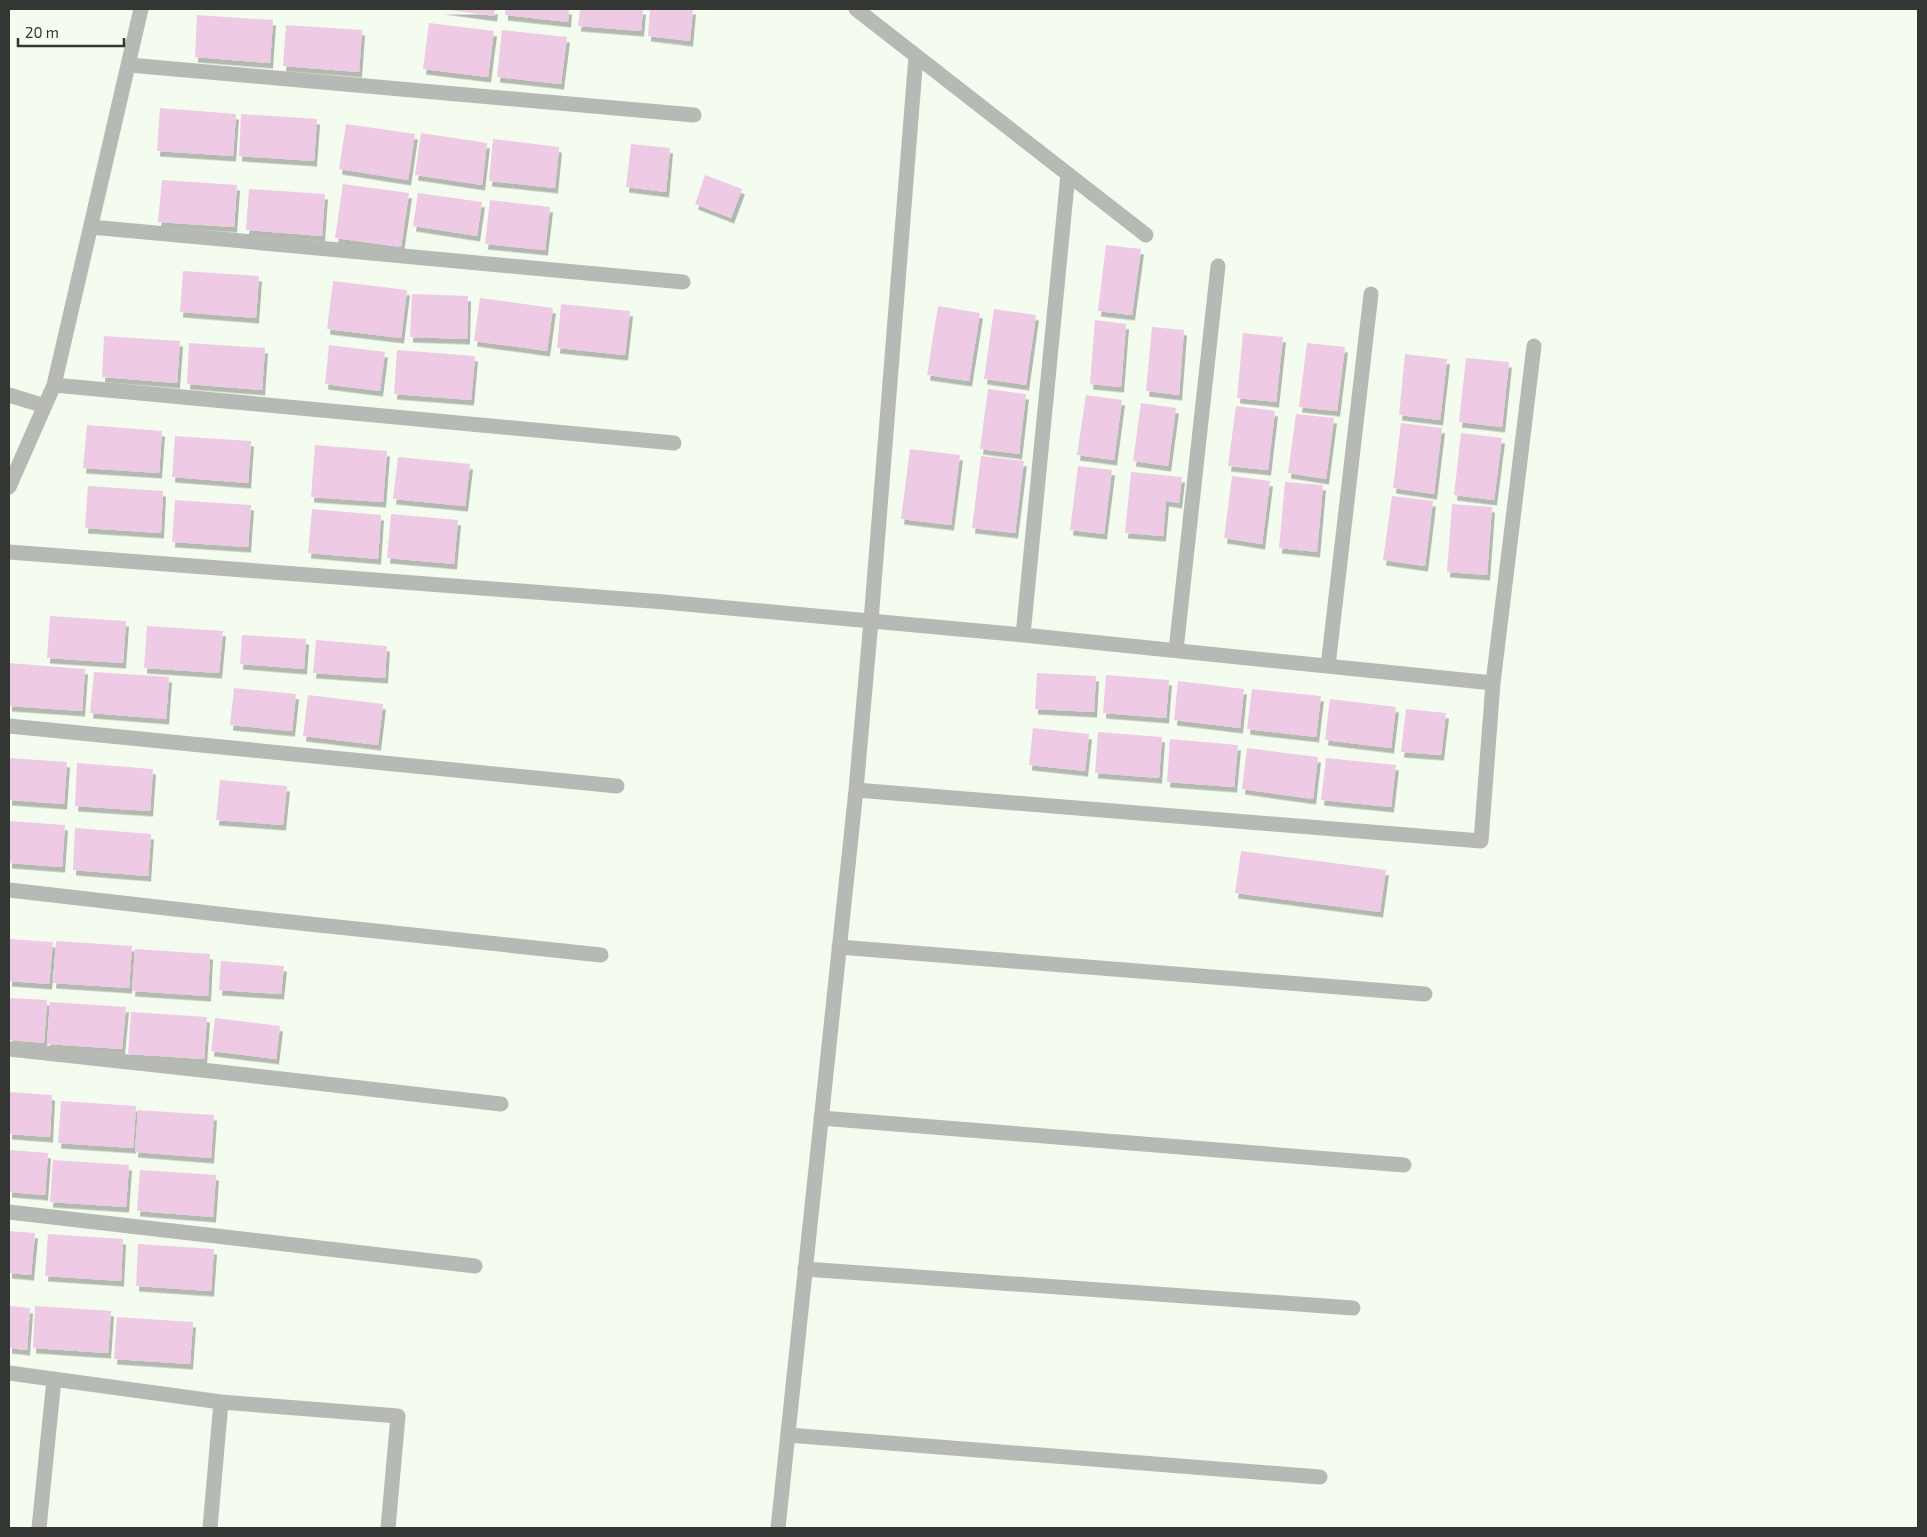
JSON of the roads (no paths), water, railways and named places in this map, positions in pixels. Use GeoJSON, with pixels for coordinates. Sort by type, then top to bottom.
{"type":"FeatureCollection","features":[{"type":"Feature","properties":{"kind":"street"},"geometry":{"type":"LineString","coordinates":[[9,487],[54,385],[141,9]]}},
{"type":"Feature","properties":{"kind":"street"},"geometry":{"type":"LineString","coordinates":[[856,9],[1146,235]]}},
{"type":"Feature","properties":{"kind":"street"},"geometry":{"type":"LineString","coordinates":[[778,1528],[856,790],[872,621],[916,56]]}},
{"type":"Feature","properties":{"kind":"street"},"geometry":{"type":"LineString","coordinates":[[129,65],[694,114]]}},
{"type":"Feature","properties":{"kind":"street"},"geometry":{"type":"LineString","coordinates":[[1023,635],[1068,174]]}},
{"type":"Feature","properties":{"kind":"street"},"geometry":{"type":"LineString","coordinates":[[92,227],[683,282]]}},
{"type":"Feature","properties":{"kind":"street"},"geometry":{"type":"LineString","coordinates":[[1176,650],[1218,266]]}},
{"type":"Feature","properties":{"kind":"street"},"geometry":{"type":"LineString","coordinates":[[1328,666],[1371,294]]}},
{"type":"Feature","properties":{"kind":"street"},"geometry":{"type":"LineString","coordinates":[[856,790],[1481,841],[1493,684],[1534,346]]}},
{"type":"Feature","properties":{"kind":"street"},"geometry":{"type":"LineString","coordinates":[[54,385],[674,443]]}},
{"type":"Feature","properties":{"kind":"street"},"geometry":{"type":"LineString","coordinates":[[9,395],[45,406]]}},
{"type":"Feature","properties":{"kind":"street"},"geometry":{"type":"LineString","coordinates":[[9,552],[644,600],[1176,650],[1493,684]]}},
{"type":"Feature","properties":{"kind":"street"},"geometry":{"type":"LineString","coordinates":[[9,726],[617,786]]}},
{"type":"Feature","properties":{"kind":"street"},"geometry":{"type":"LineString","coordinates":[[9,890],[601,955]]}},
{"type":"Feature","properties":{"kind":"street"},"geometry":{"type":"LineString","coordinates":[[839,947],[1426,994]]}},
{"type":"Feature","properties":{"kind":"street"},"geometry":{"type":"LineString","coordinates":[[9,1049],[501,1104]]}},
{"type":"Feature","properties":{"kind":"street"},"geometry":{"type":"LineString","coordinates":[[821,1118],[1404,1165]]}},
{"type":"Feature","properties":{"kind":"street"},"geometry":{"type":"LineString","coordinates":[[9,1212],[475,1266]]}},
{"type":"Feature","properties":{"kind":"street"},"geometry":{"type":"LineString","coordinates":[[805,1269],[1354,1308]]}},
{"type":"Feature","properties":{"kind":"street"},"geometry":{"type":"LineString","coordinates":[[9,1373],[221,1402],[398,1416],[388,1528]]}},
{"type":"Feature","properties":{"kind":"street"},"geometry":{"type":"LineString","coordinates":[[39,1528],[54,1379]]}},
{"type":"Feature","properties":{"kind":"street"},"geometry":{"type":"LineString","coordinates":[[210,1528],[221,1402]]}},
{"type":"Feature","properties":{"kind":"street"},"geometry":{"type":"LineString","coordinates":[[788,1435],[1320,1477]]}}]}
